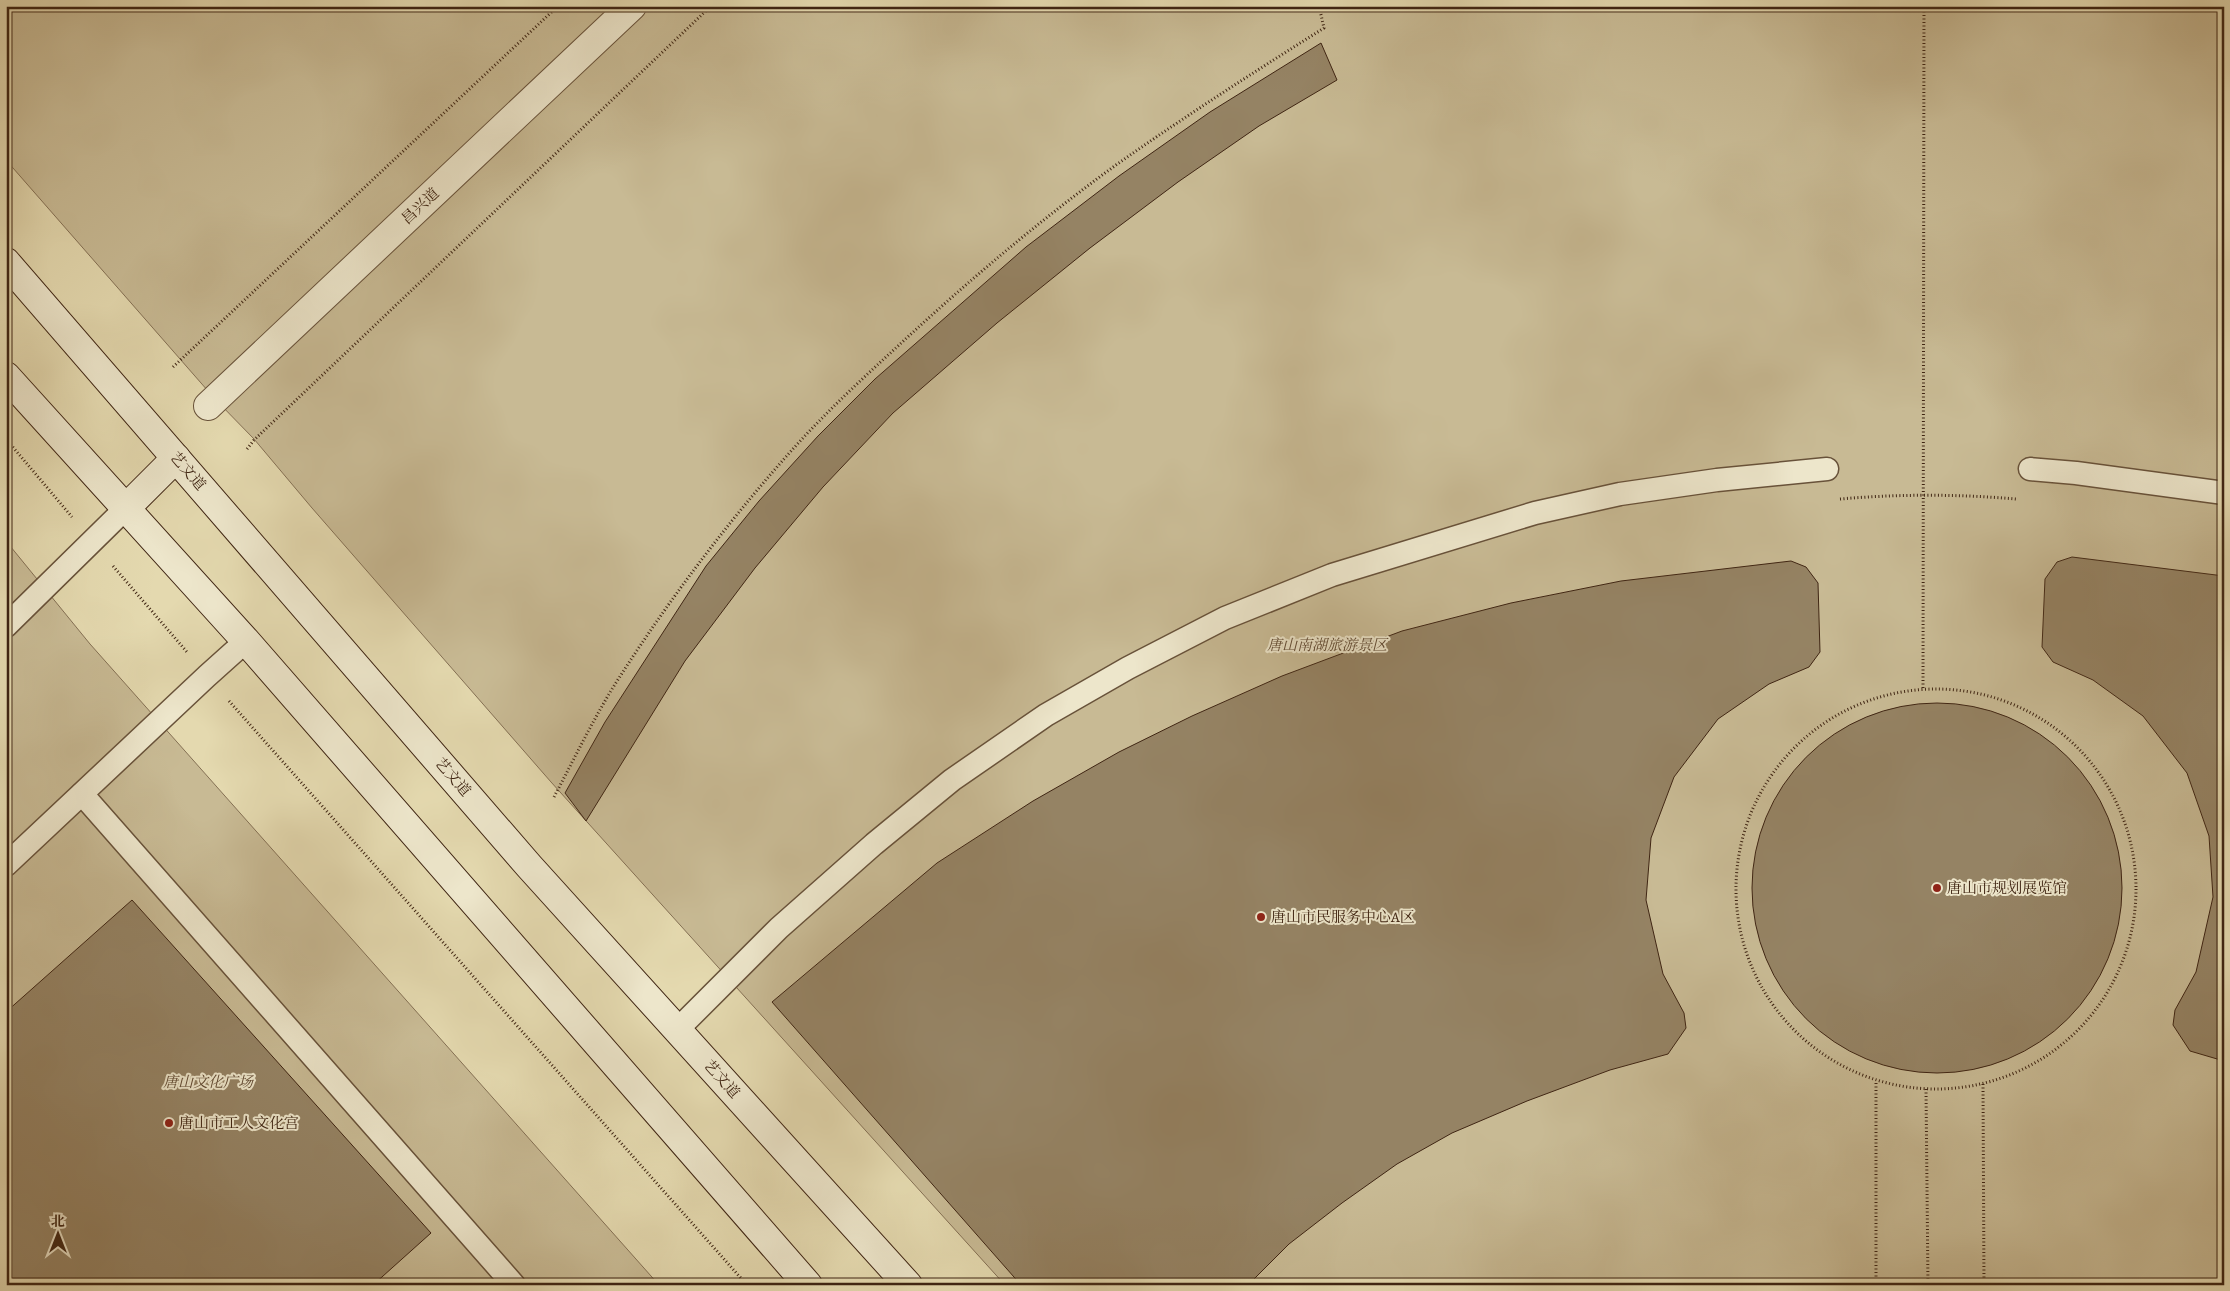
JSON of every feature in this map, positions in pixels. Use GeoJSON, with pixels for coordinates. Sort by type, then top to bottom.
{"type":"FeatureCollection","features":[{"type":"Feature","properties":{"kind":"main road","name":"昌兴道"},"geometry":{"type":"LineString","coordinates":[[208,406],[632,6]]}},
{"type":"Feature","properties":{"kind":"main road","name":"艺文道"},"geometry":{"type":"LineString","coordinates":[[6,262],[529,866],[908,1285]]}},
{"type":"Feature","properties":{"kind":"main road"},"geometry":{"type":"LineString","coordinates":[[6,376],[246,641],[808,1285]]}},
{"type":"Feature","properties":{"kind":"main road"},"geometry":{"type":"LineString","coordinates":[[126,508],[176,458]]}},
{"type":"Feature","properties":{"kind":"lane"},"geometry":{"type":"LineString","coordinates":[[677,1030],[779,928],[874,844],[952,780],[1046,715],[1128,668],[1225,618],[1332,575],[1535,513],[1620,494],[1735,478],[1827,469]]}},
{"type":"Feature","properties":{"kind":"lane"},"geometry":{"type":"LineString","coordinates":[[2030,469],[2076,473],[2224,493]]}},
{"type":"Feature","properties":{"kind":"lane"},"geometry":{"type":"LineString","coordinates":[[6,626],[126,508]]}},
{"type":"Feature","properties":{"kind":"lane"},"geometry":{"type":"LineString","coordinates":[[6,865],[206,676],[246,641]]}},
{"type":"Feature","properties":{"kind":"lane"},"geometry":{"type":"LineString","coordinates":[[82,794],[514,1285]]}},
{"type":"Feature","properties":{"kind":"path"},"geometry":{"type":"LineString","coordinates":[[173,367],[558,6]]}},
{"type":"Feature","properties":{"kind":"path"},"geometry":{"type":"LineString","coordinates":[[247,449],[254,440],[711,6]]}},
{"type":"Feature","properties":{"kind":"path"},"geometry":{"type":"LineString","coordinates":[[554,797],[611,692],[654,626],[696,568],[792,449],[852,389],[926,320],[1014,245],[1122,162],[1213,98],[1324,28],[1319,6]]}},
{"type":"Feature","properties":{"kind":"path"},"geometry":{"type":"LineString","coordinates":[[1923,688],[1924,6]]}},
{"type":"Feature","properties":{"kind":"path"},"geometry":{"type":"LineString","coordinates":[[6,439],[206,676],[747,1285]]}},
{"type":"Feature","properties":{"kind":"path"},"geometry":{"type":"LineString","coordinates":[[1832,499],[1878,496],[1979,496],[2017,499]]}},
{"type":"Feature","properties":{"kind":"path"},"geometry":{"type":"LineString","coordinates":[[1923,688],[1989,695],[2050,722],[2098,768],[2129,827],[2138,894],[2126,959],[2092,1017],[2042,1060],[1983,1084],[1926,1089],[1876,1083],[1826,1057],[1779,1015],[1748,961],[1735,900],[1741,838],[1766,780],[1808,734],[1862,702],[1923,688]]}},
{"type":"Feature","properties":{"kind":"path"},"geometry":{"type":"LineString","coordinates":[[1876,1083],[1876,1285]]}},
{"type":"Feature","properties":{"kind":"path"},"geometry":{"type":"LineString","coordinates":[[1983,1084],[1984,1285]]}},
{"type":"Feature","properties":{"kind":"path"},"geometry":{"type":"LineString","coordinates":[[1926,1089],[1928,1285]]}},
{"type":"Feature","properties":{"kind":"green space","name":"唐山南湖旅游景区"},"geometry":{"type":"Polygon","coordinates":[[[6,6],[2224,6],[2224,1285],[1005,1285],[551,782],[254,439],[215,399],[6,160],[6,6]]]}},
{"type":"Feature","properties":{"kind":"green space","name":"唐山文化广场"},"geometry":{"type":"Polygon","coordinates":[[[6,541],[90,644],[659,1285],[6,1285],[6,541]]]}},
{"type":"Feature","properties":{"kind":"building"},"geometry":{"type":"Polygon","coordinates":[[[1321,43],[1337,80],[1259,126],[1178,182],[1090,248],[997,323],[893,413],[823,487],[755,568],[685,661],[586,821],[565,793],[605,722],[706,566],[759,501],[818,436],[875,379],[1026,247],[1119,176],[1210,112],[1321,43]]]}},
{"type":"Feature","properties":{"kind":"building"},"geometry":{"type":"Polygon","coordinates":[[[2072,557],[2224,576],[2224,1061],[2190,1051],[2173,1025],[2175,1010],[2196,972],[2213,897],[2209,836],[2187,773],[2143,716],[2093,680],[2053,662],[2042,647],[2045,579],[2057,562],[2072,557]]]}},
{"type":"Feature","properties":{"kind":"building","name":"唐山市民服务中心A区"},"geometry":{"type":"Polygon","coordinates":[[[1791,561],[1806,567],[1818,583],[1820,652],[1809,667],[1769,684],[1718,719],[1674,777],[1651,838],[1646,900],[1663,974],[1684,1013],[1686,1028],[1668,1054],[1610,1070],[1527,1101],[1452,1133],[1397,1164],[1342,1203],[1289,1244],[1248,1285],[1021,1285],[772,1002],[937,863],[1033,801],[1119,752],[1192,716],[1282,676],[1402,631],[1511,603],[1621,581],[1791,561]]]}},
{"type":"Feature","properties":{"kind":"building","name":"唐山市规划展览馆"},"geometry":{"type":"Polygon","coordinates":[[[1937,703],[1973,707],[2008,717],[2040,734],[2068,757],[2091,785],[2108,817],[2118,852],[2122,888],[2118,924],[2108,959],[2091,991],[2068,1019],[2040,1042],[2008,1059],[1973,1069],[1937,1073],[1901,1069],[1866,1059],[1834,1042],[1806,1019],[1783,991],[1766,959],[1756,924],[1752,888],[1756,852],[1766,817],[1783,785],[1806,757],[1834,734],[1866,717],[1901,707],[1937,703]]]}},
{"type":"Feature","properties":{"kind":"building","name":"唐山市工人文化宫"},"geometry":{"type":"Polygon","coordinates":[[[132,900],[431,1233],[373,1285],[6,1285],[6,1012],[132,900]]]}},
{"type":"Feature","properties":{"kind":"place","name":"唐山市规划展览馆"},"geometry":{"type":"Point","coordinates":[1937,888]}},
{"type":"Feature","properties":{"kind":"place","name":"唐山市民服务中心A区"},"geometry":{"type":"Point","coordinates":[1261,917]}},
{"type":"Feature","properties":{"kind":"place","name":"唐山市工人文化宫"},"geometry":{"type":"Point","coordinates":[169,1123]}}]}
